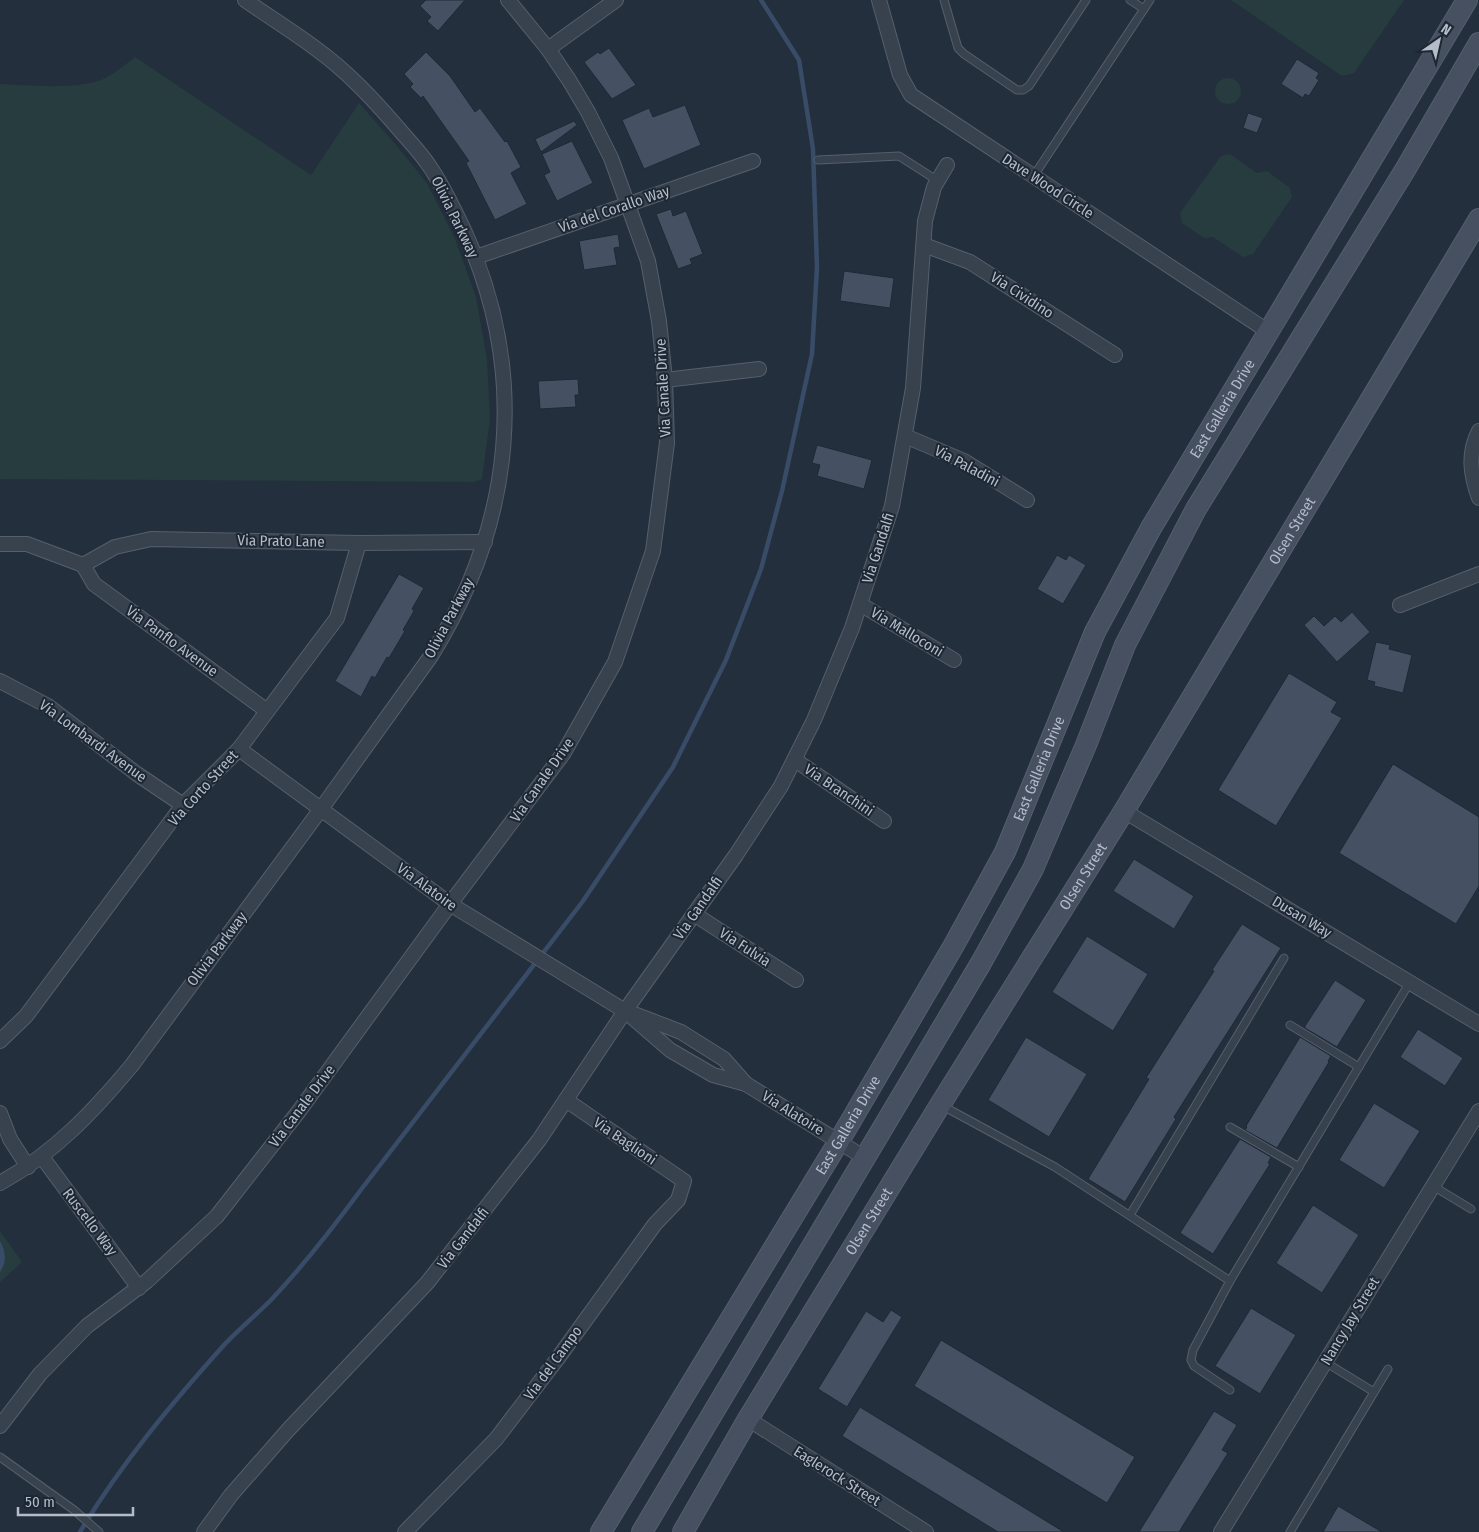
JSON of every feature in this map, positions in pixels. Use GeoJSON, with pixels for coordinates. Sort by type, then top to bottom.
{"type":"FeatureCollection","features":[{"type":"Feature","properties":{"kind":"main road","name":"East Galleria Drive"},"geometry":{"type":"LineString","coordinates":[[601,1532],[839,1141],[954,945],[1005,852],[1095,632],[1151,528],[1467,0]]}},
{"type":"Feature","properties":{"kind":"main road","name":"East Galleria Drive"},"geometry":{"type":"LineString","coordinates":[[642,1532],[981,963],[1033,869],[1086,744],[1125,645],[1196,509],[1405,170],[1479,43]]}},
{"type":"Feature","properties":{"kind":"main road","name":"Olsen Street"},"geometry":{"type":"LineString","coordinates":[[683,1532],[748,1419],[940,1105],[1124,811],[1479,219]]}},
{"type":"Feature","properties":{"kind":"main road"},"geometry":{"type":"LineString","coordinates":[[1196,509],[1198,486],[1274,357],[1269,332]]}},
{"type":"Feature","properties":{"kind":"street","name":"Olivia Parkway"},"geometry":{"type":"LineString","coordinates":[[0,1183],[42,1157],[101,1102],[132,1065],[321,809],[442,637],[468,586],[485,542],[499,476],[504,437],[505,399],[493,314],[476,257],[445,192],[430,166],[376,102],[350,77],[316,49],[245,0]]}},
{"type":"Feature","properties":{"kind":"street","name":"Via Canale Drive"},"geometry":{"type":"LineString","coordinates":[[0,1426],[40,1374],[87,1326],[139,1288],[217,1216],[299,1111],[450,904],[563,754],[615,662],[653,551],[667,443],[665,380],[659,321],[648,261],[611,158],[588,112],[548,49],[508,0]]}},
{"type":"Feature","properties":{"kind":"street"},"geometry":{"type":"LineString","coordinates":[[548,49],[616,0]]}},
{"type":"Feature","properties":{"kind":"street","name":"Dave Wood Circle"},"geometry":{"type":"LineString","coordinates":[[879,0],[900,75],[911,95],[1269,332]]}},
{"type":"Feature","properties":{"kind":"street","name":"Via del Corallo Way"},"geometry":{"type":"LineString","coordinates":[[476,257],[753,161]]}},
{"type":"Feature","properties":{"kind":"street","name":"Via Gandalfi"},"geometry":{"type":"LineString","coordinates":[[204,1532],[231,1495],[288,1430],[427,1283],[539,1140],[625,1011],[736,855],[781,786],[814,720],[852,628],[892,506],[913,388],[925,221],[934,187],[948,165]]}},
{"type":"Feature","properties":{"kind":"street","name":"Via Cividino"},"geometry":{"type":"LineString","coordinates":[[924,245],[970,262],[1115,355]]}},
{"type":"Feature","properties":{"kind":"street"},"geometry":{"type":"LineString","coordinates":[[665,380],[759,368]]}},
{"type":"Feature","properties":{"kind":"street"},"geometry":{"type":"LineString","coordinates":[[1479,431],[1471,456],[1472,477],[1479,498]]}},
{"type":"Feature","properties":{"kind":"street","name":"Via Paladini"},"geometry":{"type":"LineString","coordinates":[[905,436],[964,461],[1028,500]]}},
{"type":"Feature","properties":{"kind":"street","name":"Via Prato Lane"},"geometry":{"type":"LineString","coordinates":[[83,565],[115,547],[151,539],[359,543],[485,542]]}},
{"type":"Feature","properties":{"kind":"street","name":"Via Corto Street"},"geometry":{"type":"LineString","coordinates":[[0,1041],[26,1016],[183,805],[239,749],[337,618],[359,543]]}},
{"type":"Feature","properties":{"kind":"street"},"geometry":{"type":"LineString","coordinates":[[0,544],[27,544],[83,565]]}},
{"type":"Feature","properties":{"kind":"street","name":"Via Panflo Avenue"},"geometry":{"type":"LineString","coordinates":[[83,565],[94,584],[267,710]]}},
{"type":"Feature","properties":{"kind":"street"},"geometry":{"type":"LineString","coordinates":[[1400,606],[1479,574]]}},
{"type":"Feature","properties":{"kind":"street","name":"Via Malloconi"},"geometry":{"type":"LineString","coordinates":[[860,604],[954,660]]}},
{"type":"Feature","properties":{"kind":"street","name":"Via Lombardi Avenue"},"geometry":{"type":"LineString","coordinates":[[0,682],[48,706],[137,774],[183,805]]}},
{"type":"Feature","properties":{"kind":"street","name":"Via Alatoire"},"geometry":{"type":"LineString","coordinates":[[239,749],[450,904],[625,1011],[670,1050],[713,1076],[746,1084]]}},
{"type":"Feature","properties":{"kind":"street","name":"Via Branchini"},"geometry":{"type":"LineString","coordinates":[[795,760],[884,821]]}},
{"type":"Feature","properties":{"kind":"street","name":"Dusan Way"},"geometry":{"type":"LineString","coordinates":[[1124,811],[1479,1024]]}},
{"type":"Feature","properties":{"kind":"street","name":"Via Fulvia"},"geometry":{"type":"LineString","coordinates":[[694,914],[796,980]]}},
{"type":"Feature","properties":{"kind":"street","name":"Via Alatoire"},"geometry":{"type":"LineString","coordinates":[[625,1011],[680,1032],[724,1060],[746,1084],[865,1158]]}},
{"type":"Feature","properties":{"kind":"street","name":"Via Baglioni"},"geometry":{"type":"LineString","coordinates":[[566,1100],[684,1182]]}},
{"type":"Feature","properties":{"kind":"street","name":"Nancy Jay Street"},"geometry":{"type":"LineString","coordinates":[[1221,1532],[1479,1111]]}},
{"type":"Feature","properties":{"kind":"street"},"geometry":{"type":"LineString","coordinates":[[0,1113],[10,1139],[28,1167]]}},
{"type":"Feature","properties":{"kind":"street","name":"Ruscello Way"},"geometry":{"type":"LineString","coordinates":[[42,1157],[139,1288]]}},
{"type":"Feature","properties":{"kind":"street","name":"Via del Campo"},"geometry":{"type":"LineString","coordinates":[[405,1532],[496,1439],[558,1358],[655,1224],[678,1200],[684,1182]]}},
{"type":"Feature","properties":{"kind":"street","name":"Eaglerock Street"},"geometry":{"type":"LineString","coordinates":[[748,1419],[926,1532]]}},
{"type":"Feature","properties":{"kind":"lane"},"geometry":{"type":"LineString","coordinates":[[944,0],[958,48],[1017,90],[1023,90],[1030,86],[1086,0]]}},
{"type":"Feature","properties":{"kind":"lane"},"geometry":{"type":"LineString","coordinates":[[1130,0],[1144,9]]}},
{"type":"Feature","properties":{"kind":"lane"},"geometry":{"type":"LineString","coordinates":[[1033,176],[1150,0]]}},
{"type":"Feature","properties":{"kind":"lane"},"geometry":{"type":"LineString","coordinates":[[818,160],[899,156],[938,181]]}},
{"type":"Feature","properties":{"kind":"lane"},"geometry":{"type":"LineString","coordinates":[[1130,1215],[1284,958]]}},
{"type":"Feature","properties":{"kind":"lane"},"geometry":{"type":"LineString","coordinates":[[1230,1390],[1194,1366],[1191,1360],[1193,1350],[1230,1280],[1410,982]]}},
{"type":"Feature","properties":{"kind":"lane"},"geometry":{"type":"LineString","coordinates":[[1290,1025],[1359,1066]]}},
{"type":"Feature","properties":{"kind":"lane"},"geometry":{"type":"LineString","coordinates":[[940,1105],[1056,1167],[1230,1280]]}},
{"type":"Feature","properties":{"kind":"lane"},"geometry":{"type":"LineString","coordinates":[[1230,1128],[1299,1167]]}},
{"type":"Feature","properties":{"kind":"lane"},"geometry":{"type":"LineString","coordinates":[[1433,1186],[1471,1209]]}},
{"type":"Feature","properties":{"kind":"lane"},"geometry":{"type":"LineString","coordinates":[[1325,1362],[1374,1392]]}},
{"type":"Feature","properties":{"kind":"lane"},"geometry":{"type":"LineString","coordinates":[[1290,1532],[1388,1369]]}},
{"type":"Feature","properties":{"kind":"lane"},"geometry":{"type":"LineString","coordinates":[[0,1457],[74,1510],[99,1532]]}},
{"type":"Feature","properties":{"kind":"green space"},"geometry":{"type":"Polygon","coordinates":[[[1231,0],[1404,0],[1354,73],[1342,76],[1231,0]]]}},
{"type":"Feature","properties":{"kind":"green space"},"geometry":{"type":"Polygon","coordinates":[[[135,57],[311,175],[359,103],[396,145],[427,183],[455,239],[476,297],[487,359],[490,419],[482,479],[474,482],[0,479],[0,84],[70,86],[84,84],[107,77],[135,57]]]}},
{"type":"Feature","properties":{"kind":"green space"},"geometry":{"type":"Polygon","coordinates":[[[1228,78],[1237,82],[1241,91],[1237,100],[1228,104],[1219,100],[1215,91],[1219,82],[1228,78]]]}},
{"type":"Feature","properties":{"kind":"green space"},"geometry":{"type":"Polygon","coordinates":[[[1230,154],[1257,173],[1267,171],[1290,188],[1292,197],[1253,254],[1243,257],[1213,237],[1204,238],[1182,223],[1180,213],[1221,156],[1230,154]]]}},
{"type":"Feature","properties":{"kind":"green space"},"geometry":{"type":"Polygon","coordinates":[[[0,1231],[22,1262],[0,1282],[0,1231]]]}},
{"type":"Feature","properties":{"kind":"water"},"geometry":{"type":"Polygon","coordinates":[[[0,1241],[5,1257],[0,1272],[0,1241]]]}},
{"type":"Feature","properties":{"kind":"building"},"geometry":{"type":"Polygon","coordinates":[[[426,0],[465,0],[438,31],[427,21],[431,17],[420,6],[426,0]]]}},
{"type":"Feature","properties":{"kind":"building"},"geometry":{"type":"Polygon","coordinates":[[[609,48],[636,85],[612,99],[584,62],[598,52],[600,54],[609,48]]]}},
{"type":"Feature","properties":{"kind":"building"},"geometry":{"type":"Polygon","coordinates":[[[426,52],[450,76],[475,112],[480,108],[505,142],[507,141],[521,167],[511,173],[527,204],[495,220],[466,163],[469,161],[423,96],[421,98],[410,87],[413,84],[404,74],[426,52]]]}},
{"type":"Feature","properties":{"kind":"building"},"geometry":{"type":"Polygon","coordinates":[[[1297,59],[1319,73],[1316,78],[1319,80],[1309,96],[1305,94],[1303,98],[1281,84],[1297,59]]]}},
{"type":"Feature","properties":{"kind":"building"},"geometry":{"type":"Polygon","coordinates":[[[685,105],[701,145],[644,169],[622,120],[649,108],[653,117],[685,105]]]}},
{"type":"Feature","properties":{"kind":"building"},"geometry":{"type":"Polygon","coordinates":[[[1248,113],[1263,118],[1257,133],[1243,128],[1248,113]]]}},
{"type":"Feature","properties":{"kind":"building"},"geometry":{"type":"Polygon","coordinates":[[[574,121],[577,125],[541,152],[535,139],[574,121]]]}},
{"type":"Feature","properties":{"kind":"building"},"geometry":{"type":"Polygon","coordinates":[[[572,141],[593,183],[557,201],[544,175],[550,172],[542,154],[572,141]]]}},
{"type":"Feature","properties":{"kind":"building"},"geometry":{"type":"Polygon","coordinates":[[[671,209],[673,216],[686,211],[703,254],[690,259],[692,264],[678,269],[656,214],[671,209]]]}},
{"type":"Feature","properties":{"kind":"building"},"geometry":{"type":"Polygon","coordinates":[[[618,234],[620,247],[614,248],[617,265],[584,270],[579,241],[618,234]]]}},
{"type":"Feature","properties":{"kind":"building"},"geometry":{"type":"Polygon","coordinates":[[[844,271],[894,278],[890,308],[840,301],[844,271]]]}},
{"type":"Feature","properties":{"kind":"building"},"geometry":{"type":"Polygon","coordinates":[[[578,379],[579,395],[575,395],[576,407],[540,409],[538,381],[578,379]]]}},
{"type":"Feature","properties":{"kind":"building"},"geometry":{"type":"Polygon","coordinates":[[[817,445],[872,460],[864,489],[817,476],[820,465],[812,463],[817,445]]]}},
{"type":"Feature","properties":{"kind":"building"},"geometry":{"type":"Polygon","coordinates":[[[1057,555],[1066,560],[1069,555],[1086,565],[1063,604],[1037,589],[1057,555]]]}},
{"type":"Feature","properties":{"kind":"building"},"geometry":{"type":"Polygon","coordinates":[[[399,574],[424,588],[412,609],[414,611],[403,630],[405,631],[375,678],[372,676],[361,697],[335,681],[399,574]]]}},
{"type":"Feature","properties":{"kind":"building"},"geometry":{"type":"Polygon","coordinates":[[[1352,612],[1370,632],[1337,662],[1304,625],[1314,616],[1324,626],[1335,616],[1341,622],[1352,612]]]}},
{"type":"Feature","properties":{"kind":"building"},"geometry":{"type":"Polygon","coordinates":[[[1376,642],[1390,645],[1389,649],[1412,655],[1403,693],[1374,686],[1375,682],[1367,680],[1376,642]]]}},
{"type":"Feature","properties":{"kind":"building"},"geometry":{"type":"Polygon","coordinates":[[[1289,673],[1337,702],[1331,712],[1342,718],[1276,826],[1218,790],[1289,673]]]}},
{"type":"Feature","properties":{"kind":"building"},"geometry":{"type":"Polygon","coordinates":[[[1393,764],[1479,817],[1479,886],[1456,924],[1339,853],[1393,764]]]}},
{"type":"Feature","properties":{"kind":"building"},"geometry":{"type":"Polygon","coordinates":[[[1134,859],[1194,896],[1174,929],[1113,891],[1134,859]]]}},
{"type":"Feature","properties":{"kind":"building"},"geometry":{"type":"Polygon","coordinates":[[[1242,924],[1281,948],[1174,1117],[1176,1119],[1125,1202],[1088,1179],[1149,1079],[1146,1078],[1242,924]]]}},
{"type":"Feature","properties":{"kind":"building"},"geometry":{"type":"Polygon","coordinates":[[[1087,936],[1148,974],[1113,1031],[1052,992],[1087,936]]]}},
{"type":"Feature","properties":{"kind":"building"},"geometry":{"type":"Polygon","coordinates":[[[1335,980],[1366,1000],[1337,1047],[1305,1028],[1335,980]]]}},
{"type":"Feature","properties":{"kind":"building"},"geometry":{"type":"Polygon","coordinates":[[[1418,1029],[1463,1058],[1445,1086],[1400,1057],[1418,1029]]]}},
{"type":"Feature","properties":{"kind":"building"},"geometry":{"type":"Polygon","coordinates":[[[1026,1037],[1087,1074],[1049,1137],[988,1100],[1026,1037]]]}},
{"type":"Feature","properties":{"kind":"building"},"geometry":{"type":"Polygon","coordinates":[[[1300,1037],[1331,1056],[1277,1148],[1245,1130],[1300,1037]]]}},
{"type":"Feature","properties":{"kind":"building"},"geometry":{"type":"Polygon","coordinates":[[[1374,1103],[1420,1131],[1384,1188],[1339,1160],[1374,1103]]]}},
{"type":"Feature","properties":{"kind":"building"},"geometry":{"type":"Polygon","coordinates":[[[1240,1139],[1271,1157],[1268,1163],[1270,1164],[1213,1254],[1180,1233],[1240,1139]]]}},
{"type":"Feature","properties":{"kind":"building"},"geometry":{"type":"Polygon","coordinates":[[[1313,1205],[1359,1235],[1322,1293],[1276,1263],[1313,1205]]]}},
{"type":"Feature","properties":{"kind":"building"},"geometry":{"type":"Polygon","coordinates":[[[1251,1308],[1296,1335],[1260,1394],[1215,1366],[1251,1308]]]}},
{"type":"Feature","properties":{"kind":"building"},"geometry":{"type":"Polygon","coordinates":[[[891,1310],[902,1317],[847,1407],[818,1389],[866,1311],[883,1322],[891,1310]]]}},
{"type":"Feature","properties":{"kind":"building"},"geometry":{"type":"Polygon","coordinates":[[[941,1340],[1135,1457],[1107,1503],[914,1386],[941,1340]]]}},
{"type":"Feature","properties":{"kind":"building"},"geometry":{"type":"Polygon","coordinates":[[[860,1407],[1064,1532],[998,1532],[842,1436],[860,1407]]]}},
{"type":"Feature","properties":{"kind":"building"},"geometry":{"type":"Polygon","coordinates":[[[1214,1411],[1237,1425],[1222,1450],[1228,1453],[1179,1532],[1139,1532],[1214,1411]]]}},
{"type":"Feature","properties":{"kind":"building"},"geometry":{"type":"Polygon","coordinates":[[[1338,1506],[1382,1532],[1323,1532],[1338,1506]]]}},
{"type":"Feature","properties":{"kind":"waterway"},"geometry":{"type":"LineString","coordinates":[[80,1532],[129,1459],[185,1389],[224,1345],[271,1300],[317,1247],[583,901],[673,767],[726,660],[761,569],[782,491],[812,354],[817,267],[813,149],[799,60],[761,0]]}}]}
